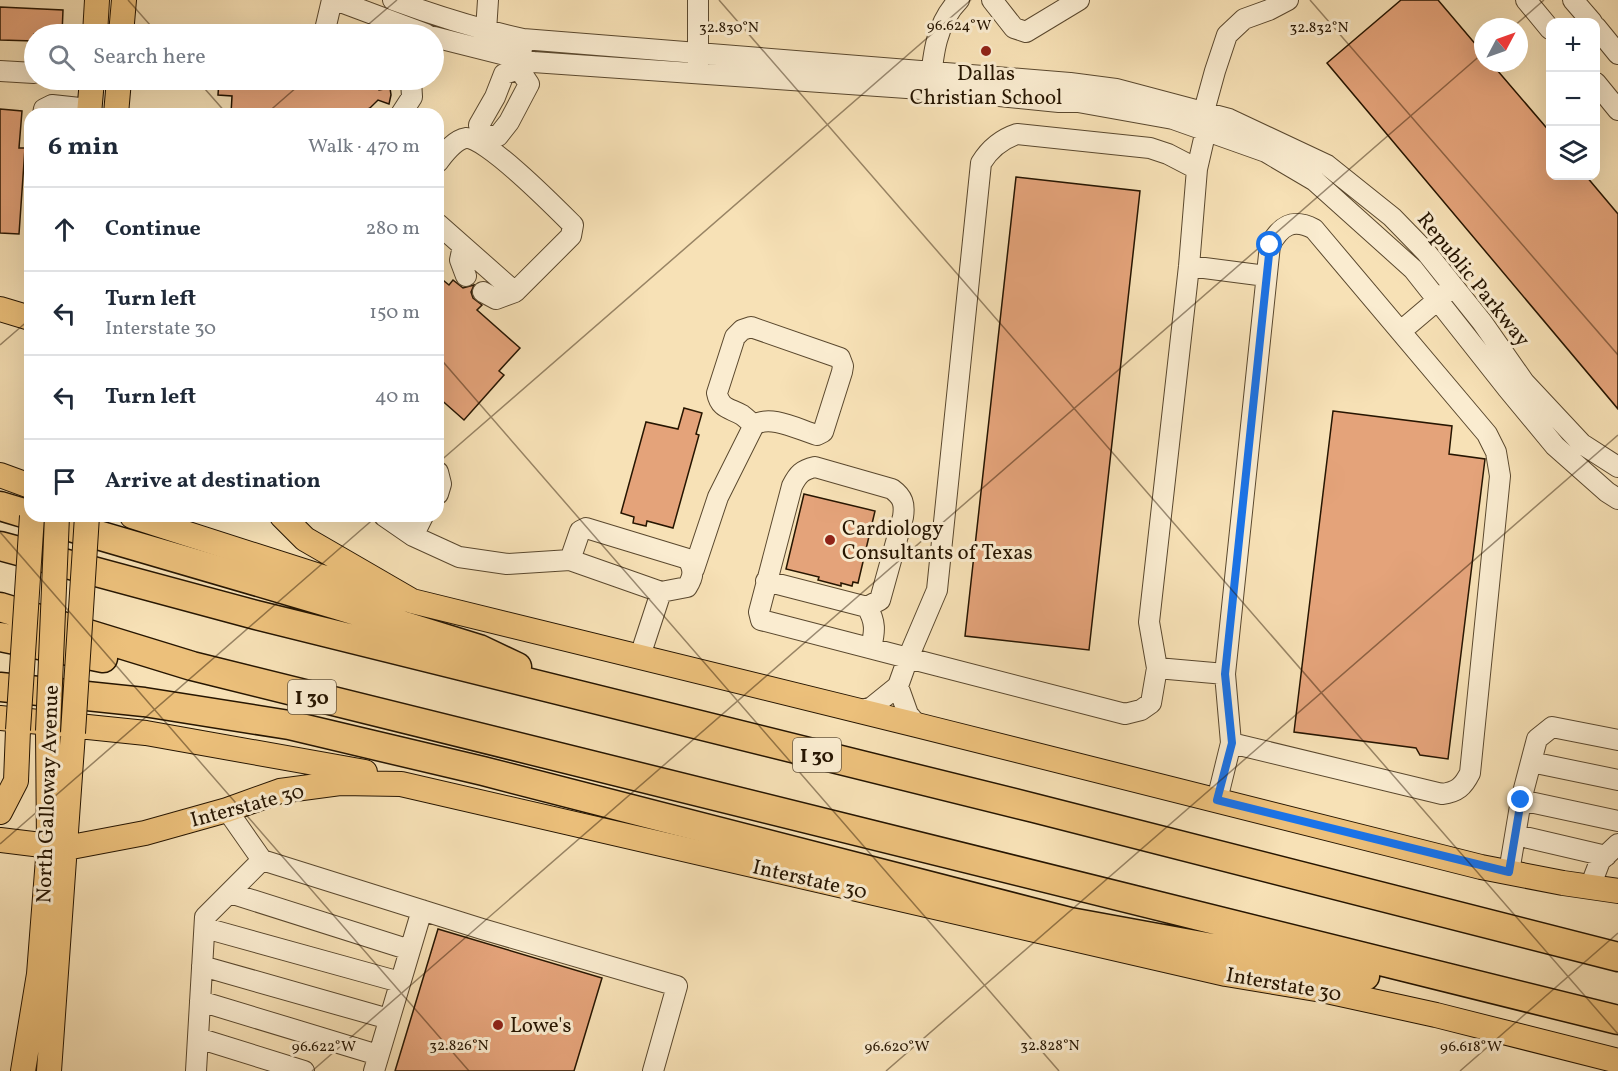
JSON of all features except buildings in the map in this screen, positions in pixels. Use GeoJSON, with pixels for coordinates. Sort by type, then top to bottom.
{"type":"FeatureCollection","features":[{"type":"Feature","properties":{"kind":"highway"},"geometry":{"type":"LineString","coordinates":[[0,506],[24,514]]}},
{"type":"Feature","properties":{"kind":"highway"},"geometry":{"type":"LineString","coordinates":[[53,522],[337,605],[479,650],[573,694]]}},
{"type":"Feature","properties":{"kind":"highway","name":"I 30"},"geometry":{"type":"LineString","coordinates":[[5,546],[256,615],[1091,822],[1618,957]]}},
{"type":"Feature","properties":{"kind":"highway","name":"I 30"},"geometry":{"type":"LineString","coordinates":[[0,607],[192,666],[1618,1020]]}},
{"type":"Feature","properties":{"kind":"highway"},"geometry":{"type":"LineString","coordinates":[[0,637],[132,663],[192,666]]}},
{"type":"Feature","properties":{"kind":"highway"},"geometry":{"type":"LineString","coordinates":[[0,687],[144,702],[289,725],[483,771],[1070,922],[1476,995],[1516,995]]}},
{"type":"Feature","properties":{"kind":"main road"},"geometry":{"type":"LineString","coordinates":[[96,24],[97,0]]}},
{"type":"Feature","properties":{"kind":"main road"},"geometry":{"type":"LineString","coordinates":[[123,24],[124,0]]}},
{"type":"Feature","properties":{"kind":"main road"},"geometry":{"type":"LineString","coordinates":[[89,108],[91,90]]}},
{"type":"Feature","properties":{"kind":"main road"},"geometry":{"type":"LineString","coordinates":[[117,108],[118,90]]}},
{"type":"Feature","properties":{"kind":"main road"},"geometry":{"type":"LineString","coordinates":[[0,309],[24,320]]}},
{"type":"Feature","properties":{"kind":"main road"},"geometry":{"type":"LineString","coordinates":[[0,474],[24,484]]}},
{"type":"Feature","properties":{"kind":"main road"},"geometry":{"type":"LineString","coordinates":[[0,812],[16,781],[9,724],[31,522]]}},
{"type":"Feature","properties":{"kind":"main road","name":"North Galloway Avenue"},"geometry":{"type":"LineString","coordinates":[[49,1071],[57,847],[48,731],[57,522]]}},
{"type":"Feature","properties":{"kind":"main road","name":"North Galloway Avenue"},"geometry":{"type":"LineString","coordinates":[[23,1071],[73,733],[87,522]]}},
{"type":"Feature","properties":{"kind":"main road"},"geometry":{"type":"LineString","coordinates":[[151,522],[347,585],[378,599],[412,600],[1509,872],[1618,891]]}},
{"type":"Feature","properties":{"kind":"main road"},"geometry":{"type":"LineString","coordinates":[[288,522],[305,539],[412,600]]}},
{"type":"Feature","properties":{"kind":"main road"},"geometry":{"type":"LineString","coordinates":[[9,724],[146,733],[366,772],[401,784]]}},
{"type":"Feature","properties":{"kind":"main road","name":"Interstate 30"},"geometry":{"type":"LineString","coordinates":[[0,840],[57,847],[145,833],[227,810],[280,791],[340,783],[401,784],[1226,974],[1322,990],[1436,1015],[1618,1061]]}},
{"type":"Feature","properties":{"kind":"street"},"geometry":{"type":"LineString","coordinates":[[327,24],[334,0],[399,24]]}},
{"type":"Feature","properties":{"kind":"street","name":"Republic Parkway"},"geometry":{"type":"LineString","coordinates":[[393,0],[486,31],[523,39],[698,53],[930,81],[1059,102],[1078,102],[1173,119],[1205,121],[1229,119],[1327,165],[1392,217],[1426,252],[1493,336],[1524,382],[1582,444],[1618,467]]}},
{"type":"Feature","properties":{"kind":"street"},"geometry":{"type":"LineString","coordinates":[[486,31],[488,0]]}},
{"type":"Feature","properties":{"kind":"street"},"geometry":{"type":"LineString","coordinates":[[698,0],[698,73]]}},
{"type":"Feature","properties":{"kind":"street"},"geometry":{"type":"LineString","coordinates":[[930,81],[936,39],[950,9],[958,0]]}},
{"type":"Feature","properties":{"kind":"street"},"geometry":{"type":"LineString","coordinates":[[992,0],[1014,28],[1026,32],[1079,0]]}},
{"type":"Feature","properties":{"kind":"street"},"geometry":{"type":"LineString","coordinates":[[766,581],[867,607],[880,600],[905,506],[900,495],[892,489],[815,467],[804,469],[797,475],[766,581],[759,612],[761,620],[1125,714],[1141,710],[1151,703],[1157,668],[1149,622],[1197,169],[1205,121],[1215,70],[1227,34],[1244,19],[1288,0]]}},
{"type":"Feature","properties":{"kind":"street"},"geometry":{"type":"LineString","coordinates":[[1526,0],[1546,24]]}},
{"type":"Feature","properties":{"kind":"street"},"geometry":{"type":"LineString","coordinates":[[1573,0],[1589,18]]}},
{"type":"Feature","properties":{"kind":"street"},"geometry":{"type":"LineString","coordinates":[[1600,32],[1618,54]]}},
{"type":"Feature","properties":{"kind":"street"},"geometry":{"type":"LineString","coordinates":[[444,155],[458,140],[498,136],[509,122],[529,84],[519,64],[523,39]]}},
{"type":"Feature","properties":{"kind":"street","name":"Republic Parkway"},"geometry":{"type":"LineString","coordinates":[[444,40],[519,64],[533,62],[698,73],[930,81]]}},
{"type":"Feature","properties":{"kind":"street"},"geometry":{"type":"LineString","coordinates":[[0,71],[24,72]]}},
{"type":"Feature","properties":{"kind":"street"},"geometry":{"type":"LineString","coordinates":[[1600,88],[1618,110]]}},
{"type":"Feature","properties":{"kind":"street"},"geometry":{"type":"LineString","coordinates":[[405,108],[412,97],[412,90]]}},
{"type":"Feature","properties":{"kind":"street"},"geometry":{"type":"LineString","coordinates":[[46,108],[52,105],[68,108]]}},
{"type":"Feature","properties":{"kind":"street","name":"Republic Parkway"},"geometry":{"type":"LineString","coordinates":[[1205,121],[1266,152],[1315,181],[1413,269],[1555,446],[1618,499]]}},
{"type":"Feature","properties":{"kind":"street"},"geometry":{"type":"LineString","coordinates":[[860,711],[872,707],[898,686],[937,590],[981,163],[986,155],[1006,138],[1017,134],[1150,148],[1168,154],[1197,169]]}},
{"type":"Feature","properties":{"kind":"street"},"geometry":{"type":"LineString","coordinates":[[482,139],[573,225],[571,236],[515,292],[496,299],[483,292]]}},
{"type":"Feature","properties":{"kind":"street"},"geometry":{"type":"LineString","coordinates":[[1217,800],[1232,743],[1225,674],[1270,245],[1276,235],[1289,224],[1303,223],[1314,229],[1401,331],[1487,434],[1496,452],[1500,476],[1470,773],[1464,784],[1454,793],[1442,794],[1232,743]]}},
{"type":"Feature","properties":{"kind":"street"},"geometry":{"type":"LineString","coordinates":[[444,229],[515,292]]}},
{"type":"Feature","properties":{"kind":"street"},"geometry":{"type":"LineString","coordinates":[[463,246],[460,260],[466,276]]}},
{"type":"Feature","properties":{"kind":"street"},"geometry":{"type":"LineString","coordinates":[[1188,266],[1266,276]]}},
{"type":"Feature","properties":{"kind":"street"},"geometry":{"type":"LineString","coordinates":[[1401,331],[1454,287]]}},
{"type":"Feature","properties":{"kind":"street"},"geometry":{"type":"LineString","coordinates":[[393,522],[413,536],[459,557],[507,564],[570,560],[661,592],[687,588],[693,577],[718,497],[754,425],[769,420],[817,435],[823,432],[842,372],[840,357],[751,327],[742,330],[735,337],[717,393],[718,401],[725,408],[741,414],[754,425]]}},
{"type":"Feature","properties":{"kind":"street"},"geometry":{"type":"LineString","coordinates":[[413,536],[420,522]]}},
{"type":"Feature","properties":{"kind":"street"},"geometry":{"type":"LineString","coordinates":[[570,560],[580,531],[586,528],[688,559],[694,569]]}},
{"type":"Feature","properties":{"kind":"street"},"geometry":{"type":"LineString","coordinates":[[640,656],[661,592]]}},
{"type":"Feature","properties":{"kind":"street"},"geometry":{"type":"LineString","coordinates":[[867,607],[874,618],[876,628],[871,648]]}},
{"type":"Feature","properties":{"kind":"street"},"geometry":{"type":"LineString","coordinates":[[1157,668],[1225,674]]}},
{"type":"Feature","properties":{"kind":"street"},"geometry":{"type":"LineString","coordinates":[[898,686],[908,714],[917,725]]}},
{"type":"Feature","properties":{"kind":"street"},"geometry":{"type":"LineString","coordinates":[[1509,872],[1521,800],[1537,739],[1552,727],[1618,740]]}},
{"type":"Feature","properties":{"kind":"street"},"geometry":{"type":"LineString","coordinates":[[1531,762],[1618,780]]}},
{"type":"Feature","properties":{"kind":"street"},"geometry":{"type":"LineString","coordinates":[[1521,800],[1618,821]]}},
{"type":"Feature","properties":{"kind":"street"},"geometry":{"type":"LineString","coordinates":[[227,810],[262,860],[482,929],[677,986],[653,1071]]}},
{"type":"Feature","properties":{"kind":"street"},"geometry":{"type":"LineString","coordinates":[[1516,835],[1612,850]]}},
{"type":"Feature","properties":{"kind":"street"},"geometry":{"type":"LineString","coordinates":[[1590,887],[1600,861],[1612,850]]}},
{"type":"Feature","properties":{"kind":"street"},"geometry":{"type":"LineString","coordinates":[[196,1071],[206,917],[262,860]]}},
{"type":"Feature","properties":{"kind":"street"},"geometry":{"type":"LineString","coordinates":[[230,893],[410,950]]}},
{"type":"Feature","properties":{"kind":"street"},"geometry":{"type":"LineString","coordinates":[[200,1001],[376,1063],[422,910]]}},
{"type":"Feature","properties":{"kind":"street"},"geometry":{"type":"LineString","coordinates":[[205,928],[400,982]]}},
{"type":"Feature","properties":{"kind":"street"},"geometry":{"type":"LineString","coordinates":[[202,966],[389,1019]]}},
{"type":"Feature","properties":{"kind":"street"},"geometry":{"type":"LineString","coordinates":[[198,1038],[304,1071]]}},
{"type":"Feature","properties":{"kind":"place","name":"Dallas Christian School"},"geometry":{"type":"Point","coordinates":[986,51]}},
{"type":"Feature","properties":{"kind":"place","name":"Cardiology Consultants of Texas"},"geometry":{"type":"Point","coordinates":[830,540]}},
{"type":"Feature","properties":{"kind":"place","name":"Lowe's"},"geometry":{"type":"Point","coordinates":[498,1025]}},
{"type":"Feature","properties":{"kind":"route"},"geometry":{"type":"LineString","coordinates":[[1270,245],[1225,674],[1232,743],[1217,800],[1481,867],[1509,872],[1521,800]]}}]}
